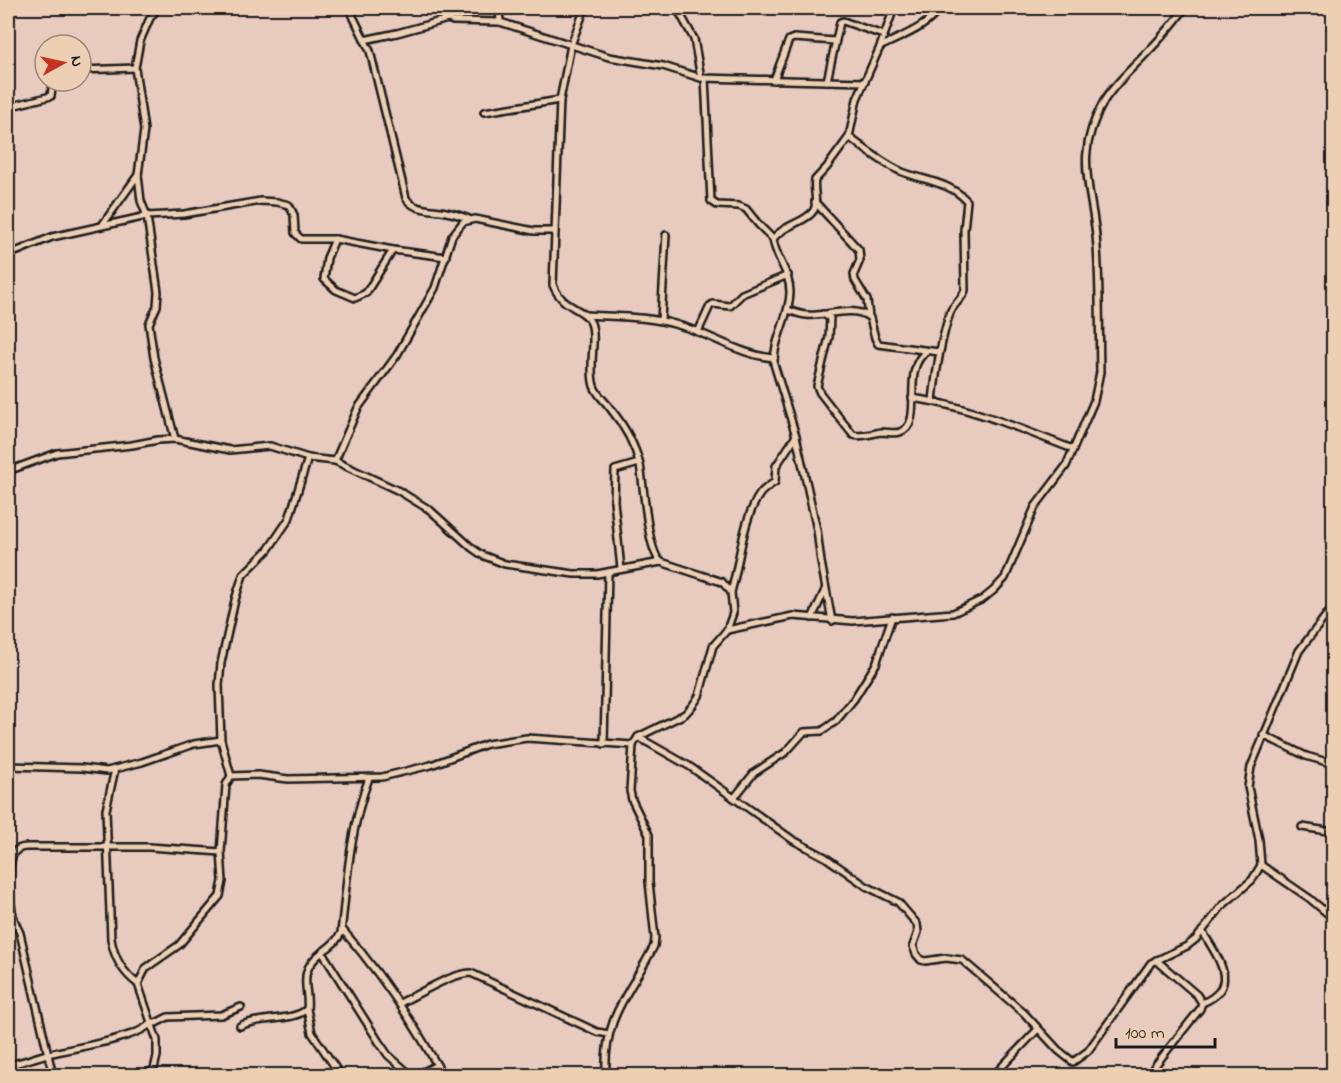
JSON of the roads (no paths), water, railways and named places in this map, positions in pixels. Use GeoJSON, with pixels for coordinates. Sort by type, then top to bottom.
{"type":"FeatureCollection","features":[{"type":"Feature","properties":{"kind":"street"},"geometry":{"type":"LineString","coordinates":[[158,8],[150,18],[140,40],[135,68],[144,130],[138,175],[141,201],[147,216],[158,292],[157,306],[149,324],[157,375],[175,439]]}},
{"type":"Feature","properties":{"kind":"street"},"geometry":{"type":"LineString","coordinates":[[349,8],[374,67],[408,202],[416,207],[469,219],[534,231],[555,231]]}},
{"type":"Feature","properties":{"kind":"street"},"geometry":{"type":"LineString","coordinates":[[442,8],[448,19]]}},
{"type":"Feature","properties":{"kind":"street"},"geometry":{"type":"LineString","coordinates":[[499,8],[500,21]]}},
{"type":"Feature","properties":{"kind":"street"},"geometry":{"type":"LineString","coordinates":[[585,8],[571,45],[560,100],[552,273],[556,291],[566,305],[585,315],[661,320],[698,332],[750,355],[774,358]]}},
{"type":"Feature","properties":{"kind":"street"},"geometry":{"type":"LineString","coordinates":[[676,8],[694,39],[703,78],[711,201],[717,205],[739,206],[746,209],[773,239],[788,275],[790,286],[788,310],[774,358],[776,377],[796,436],[817,530],[832,621]]}},
{"type":"Feature","properties":{"kind":"street"},"geometry":{"type":"LineString","coordinates":[[773,239],[813,210],[814,183],[849,136],[857,99],[894,8]]}},
{"type":"Feature","properties":{"kind":"street"},"geometry":{"type":"LineString","coordinates":[[880,47],[931,20],[940,8]]}},
{"type":"Feature","properties":{"kind":"street"},"geometry":{"type":"LineString","coordinates":[[727,630],[785,616],[832,621],[876,620],[892,616],[953,613],[973,605],[994,590],[1005,578],[1035,507],[1066,466],[1094,401],[1100,372],[1097,245],[1085,166],[1088,141],[1094,120],[1105,99],[1124,75],[1167,32],[1185,8]]}},
{"type":"Feature","properties":{"kind":"street"},"geometry":{"type":"LineString","coordinates":[[364,40],[448,19],[500,21],[609,57],[663,66],[703,78],[865,82]]}},
{"type":"Feature","properties":{"kind":"street"},"geometry":{"type":"LineString","coordinates":[[827,81],[838,25],[843,21],[884,35]]}},
{"type":"Feature","properties":{"kind":"street"},"geometry":{"type":"LineString","coordinates":[[774,80],[789,40],[835,41]]}},
{"type":"Feature","properties":{"kind":"street"},"geometry":{"type":"LineString","coordinates":[[93,70],[135,68]]}},
{"type":"Feature","properties":{"kind":"street"},"geometry":{"type":"LineString","coordinates":[[8,107],[51,96],[51,93]]}},
{"type":"Feature","properties":{"kind":"street"},"geometry":{"type":"LineString","coordinates":[[484,112],[560,100]]}},
{"type":"Feature","properties":{"kind":"street"},"geometry":{"type":"LineString","coordinates":[[849,136],[871,154],[899,171],[942,184],[968,201],[963,256],[964,290],[963,295],[950,312],[939,352],[933,401]]}},
{"type":"Feature","properties":{"kind":"street"},"geometry":{"type":"LineString","coordinates":[[102,226],[138,175]]}},
{"type":"Feature","properties":{"kind":"street"},"geometry":{"type":"LineString","coordinates":[[8,255],[52,237],[147,216],[184,214],[239,204],[277,202],[289,205],[292,209],[296,236],[301,239],[335,238],[393,250],[446,257]]}},
{"type":"Feature","properties":{"kind":"street"},"geometry":{"type":"LineString","coordinates":[[815,202],[859,250],[860,260],[854,274],[855,280],[867,300],[876,342],[939,352]]}},
{"type":"Feature","properties":{"kind":"street"},"geometry":{"type":"LineString","coordinates":[[335,461],[358,408],[397,355],[435,288],[453,236],[458,227],[469,219]]}},
{"type":"Feature","properties":{"kind":"street"},"geometry":{"type":"LineString","coordinates":[[661,320],[666,235]]}},
{"type":"Feature","properties":{"kind":"street"},"geometry":{"type":"LineString","coordinates":[[335,238],[327,258],[324,279],[336,290],[355,298],[366,293],[393,250]]}},
{"type":"Feature","properties":{"kind":"street"},"geometry":{"type":"LineString","coordinates":[[698,332],[710,306],[730,306],[742,294],[788,275]]}},
{"type":"Feature","properties":{"kind":"street"},"geometry":{"type":"LineString","coordinates":[[788,310],[807,315],[849,312],[869,317]]}},
{"type":"Feature","properties":{"kind":"street"},"geometry":{"type":"LineString","coordinates":[[823,314],[830,318],[830,329],[817,386],[851,434],[858,437],[882,432],[900,432],[906,428],[913,412],[912,398],[917,361],[927,351]]}},
{"type":"Feature","properties":{"kind":"street"},"geometry":{"type":"LineString","coordinates":[[585,315],[592,326],[591,365],[595,388],[627,435],[639,463],[651,542],[656,558],[661,562],[722,582],[731,592]]}},
{"type":"Feature","properties":{"kind":"street"},"geometry":{"type":"LineString","coordinates":[[912,398],[933,401],[987,416],[1073,448]]}},
{"type":"Feature","properties":{"kind":"street"},"geometry":{"type":"LineString","coordinates":[[606,1076],[605,1059],[609,1034],[620,1003],[643,967],[654,946],[655,938],[649,882],[649,835],[630,791],[633,745],[638,737],[685,714],[699,696],[713,646],[727,630],[733,613],[731,592],[741,541],[757,501],[763,491],[775,482],[776,466],[796,436]]}},
{"type":"Feature","properties":{"kind":"street"},"geometry":{"type":"LineString","coordinates":[[8,471],[57,453],[175,439],[230,450],[270,446],[308,458],[335,461],[415,499],[482,555],[516,567],[574,574],[597,574],[661,562]]}},
{"type":"Feature","properties":{"kind":"street"},"geometry":{"type":"LineString","coordinates":[[138,984],[146,968],[179,945],[220,896],[223,881],[221,852],[226,785],[231,776],[221,740],[219,698],[221,663],[240,581],[267,550],[289,519],[308,458]]}},
{"type":"Feature","properties":{"kind":"street"},"geometry":{"type":"LineString","coordinates":[[621,569],[614,501],[615,470],[639,463]]}},
{"type":"Feature","properties":{"kind":"street"},"geometry":{"type":"LineString","coordinates":[[604,744],[608,572]]}},
{"type":"Feature","properties":{"kind":"street"},"geometry":{"type":"LineString","coordinates":[[812,618],[825,589]]}},
{"type":"Feature","properties":{"kind":"street"},"geometry":{"type":"LineString","coordinates":[[638,737],[689,766],[793,840],[825,857],[866,886],[898,902],[917,924],[918,932],[913,946],[921,960],[946,958],[962,960],[1024,1013],[1069,1060],[1074,1062],[1088,1051],[1147,968],[1156,960],[1187,946],[1222,906],[1252,880],[1261,866],[1259,840],[1248,787],[1251,767],[1299,651],[1334,605]]}},
{"type":"Feature","properties":{"kind":"street"},"geometry":{"type":"LineString","coordinates":[[734,798],[750,777],[786,752],[804,732],[822,731],[836,721],[854,699],[876,664],[892,616]]}},
{"type":"Feature","properties":{"kind":"street"},"geometry":{"type":"LineString","coordinates":[[1263,735],[1305,756],[1334,764]]}},
{"type":"Feature","properties":{"kind":"street"},"geometry":{"type":"LineString","coordinates":[[231,776],[288,779],[369,778],[393,775],[431,765],[472,748],[515,740],[544,738],[633,745]]}},
{"type":"Feature","properties":{"kind":"street"},"geometry":{"type":"LineString","coordinates":[[8,766],[82,768],[99,771],[116,769],[194,744],[221,740]]}},
{"type":"Feature","properties":{"kind":"street"},"geometry":{"type":"LineString","coordinates":[[116,769],[106,810],[112,948],[126,974],[138,984],[157,1041],[157,1062],[154,1069],[144,1076]]}},
{"type":"Feature","properties":{"kind":"street"},"geometry":{"type":"LineString","coordinates":[[341,1076],[312,1033],[307,1009],[306,972],[312,962],[336,941],[342,928],[352,833],[360,801],[369,778]]}},
{"type":"Feature","properties":{"kind":"street"},"geometry":{"type":"LineString","coordinates":[[1302,827],[1334,832]]}},
{"type":"Feature","properties":{"kind":"street"},"geometry":{"type":"LineString","coordinates":[[53,1076],[20,933],[13,918],[10,875],[11,860],[15,852],[22,848],[149,847],[221,852]]}},
{"type":"Feature","properties":{"kind":"street"},"geometry":{"type":"LineString","coordinates":[[1261,866],[1332,916]]}},
{"type":"Feature","properties":{"kind":"street"},"geometry":{"type":"LineString","coordinates":[[342,928],[378,971],[400,1003],[443,1076]]}},
{"type":"Feature","properties":{"kind":"street"},"geometry":{"type":"LineString","coordinates":[[1202,931],[1224,976],[1221,991],[1211,1000],[1202,1003]]}},
{"type":"Feature","properties":{"kind":"street"},"geometry":{"type":"LineString","coordinates":[[322,952],[388,1055],[414,1076],[437,1065]]}},
{"type":"Feature","properties":{"kind":"street"},"geometry":{"type":"LineString","coordinates":[[1156,960],[1197,995],[1202,1003]]}},
{"type":"Feature","properties":{"kind":"street"},"geometry":{"type":"LineString","coordinates":[[400,1003],[450,978],[471,973],[597,1032],[609,1034]]}},
{"type":"Feature","properties":{"kind":"street"},"geometry":{"type":"LineString","coordinates":[[1147,1076],[1200,1009],[1202,1003]]}},
{"type":"Feature","properties":{"kind":"street"},"geometry":{"type":"LineString","coordinates":[[150,1023],[160,1022],[168,1017],[222,1015],[241,1007]]}},
{"type":"Feature","properties":{"kind":"street"},"geometry":{"type":"LineString","coordinates":[[240,1026],[254,1020],[299,1015],[307,1009]]}},
{"type":"Feature","properties":{"kind":"street"},"geometry":{"type":"LineString","coordinates":[[8,1065],[113,1040],[147,1028],[150,1023]]}},
{"type":"Feature","properties":{"kind":"street"},"geometry":{"type":"LineString","coordinates":[[993,1076],[1038,1029]]}}]}
